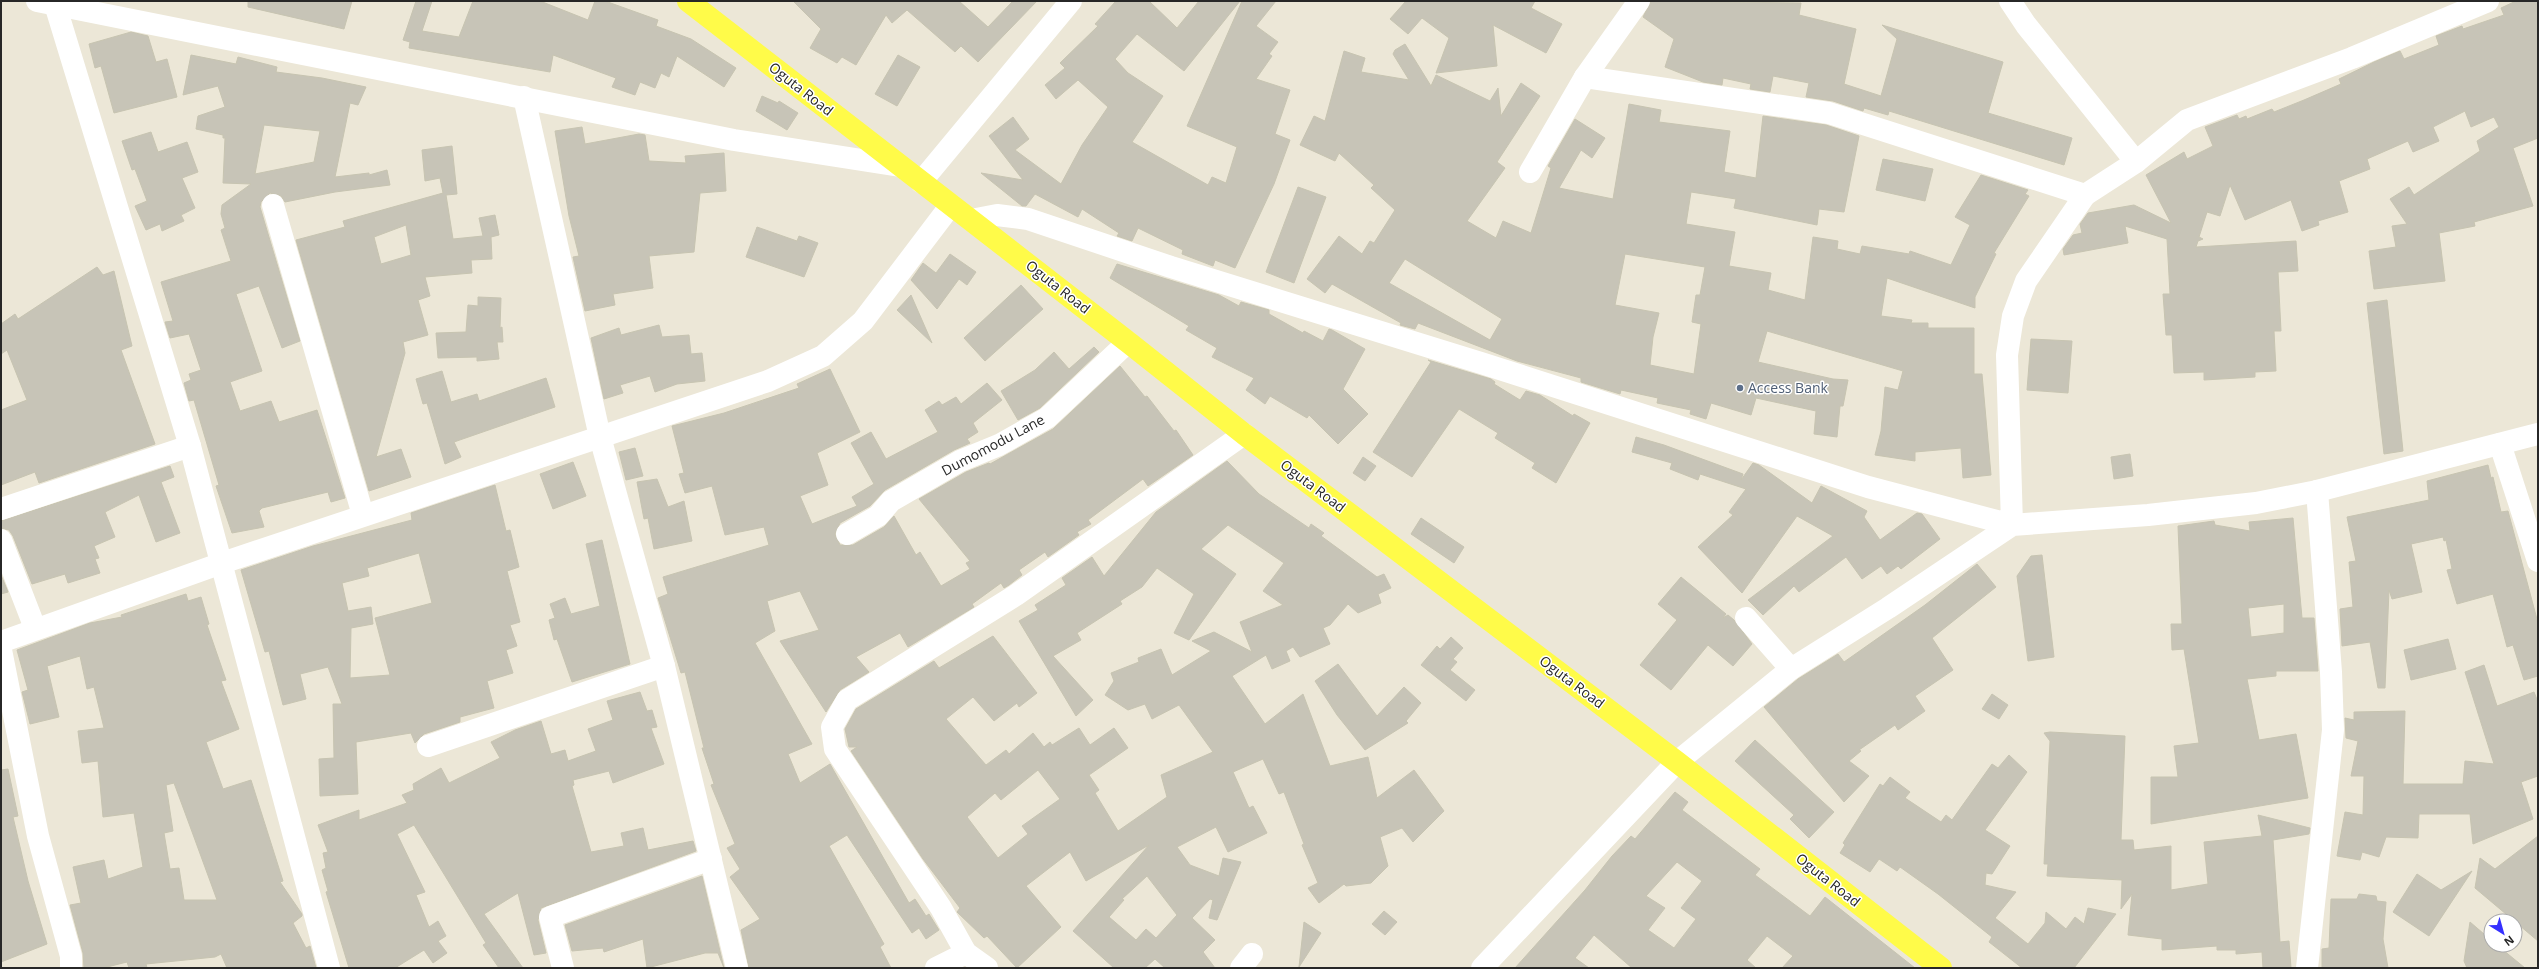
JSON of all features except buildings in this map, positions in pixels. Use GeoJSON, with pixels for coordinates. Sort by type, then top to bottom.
{"type":"FeatureCollection","features":[{"type":"Feature","properties":{"kind":"main road","name":"Oguta Road"},"geometry":{"type":"LineString","coordinates":[[688,1],[1128,342],[1244,434],[1677,762],[1941,968]]}},
{"type":"Feature","properties":{"kind":"street"},"geometry":{"type":"LineString","coordinates":[[921,182],[1071,1]]}},
{"type":"Feature","properties":{"kind":"street"},"geometry":{"type":"LineString","coordinates":[[1530,172],[1585,77],[1639,1]]}},
{"type":"Feature","properties":{"kind":"street"},"geometry":{"type":"LineString","coordinates":[[2010,1],[2026,25],[2136,162]]}},
{"type":"Feature","properties":{"kind":"street"},"geometry":{"type":"LineString","coordinates":[[2012,525],[2007,355],[2013,316],[2026,281],[2085,195],[2136,162],[2187,120],[2352,58],[2488,1]]}},
{"type":"Feature","properties":{"kind":"street"},"geometry":{"type":"LineString","coordinates":[[329,968],[190,446],[48,3],[734,140],[900,166]]}},
{"type":"Feature","properties":{"kind":"street"},"geometry":{"type":"LineString","coordinates":[[1585,77],[1829,113],[2085,195]]}},
{"type":"Feature","properties":{"kind":"street"},"geometry":{"type":"LineString","coordinates":[[524,97],[600,437],[664,666],[737,968]]}},
{"type":"Feature","properties":{"kind":"street"},"geometry":{"type":"LineString","coordinates":[[273,204],[363,516]]}},
{"type":"Feature","properties":{"kind":"street"},"geometry":{"type":"LineString","coordinates":[[1,642],[35,628],[222,563],[768,381],[823,356],[863,321],[951,205]]}},
{"type":"Feature","properties":{"kind":"street"},"geometry":{"type":"LineString","coordinates":[[970,220],[997,215],[1028,219],[1171,267],[1481,363],[1868,487],[2012,525],[2148,515],[2256,503],[2317,491],[2538,434]]}},
{"type":"Feature","properties":{"kind":"street","name":"Dumomodu Lane"},"geometry":{"type":"LineString","coordinates":[[847,534],[878,516],[891,501],[960,461],[999,445],[1046,418],[1128,342]]}},
{"type":"Feature","properties":{"kind":"street"},"geometry":{"type":"LineString","coordinates":[[987,968],[966,952],[941,908],[835,749],[832,727],[847,700],[1016,595],[1244,434]]}},
{"type":"Feature","properties":{"kind":"street"},"geometry":{"type":"LineString","coordinates":[[2500,444],[2538,560]]}},
{"type":"Feature","properties":{"kind":"street"},"geometry":{"type":"LineString","coordinates":[[1,509],[190,446]]}},
{"type":"Feature","properties":{"kind":"street"},"geometry":{"type":"LineString","coordinates":[[2307,968],[2334,730],[2317,491]]}},
{"type":"Feature","properties":{"kind":"street"},"geometry":{"type":"LineString","coordinates":[[1482,968],[1677,762],[1791,669],[1888,608],[2012,525]]}},
{"type":"Feature","properties":{"kind":"street"},"geometry":{"type":"LineString","coordinates":[[1,540],[35,628]]}},
{"type":"Feature","properties":{"kind":"street"},"geometry":{"type":"LineString","coordinates":[[1746,618],[1791,669]]}},
{"type":"Feature","properties":{"kind":"street"},"geometry":{"type":"LineString","coordinates":[[1,650],[38,836],[71,956],[71,968]]}},
{"type":"Feature","properties":{"kind":"street"},"geometry":{"type":"LineString","coordinates":[[428,746],[664,666]]}},
{"type":"Feature","properties":{"kind":"street"},"geometry":{"type":"LineString","coordinates":[[563,968],[550,917],[711,859]]}},
{"type":"Feature","properties":{"kind":"street"},"geometry":{"type":"LineString","coordinates":[[936,968],[966,952]]}},
{"type":"Feature","properties":{"kind":"place","name":"Access Bank"},"geometry":{"type":"Point","coordinates":[1740,388]}}]}
